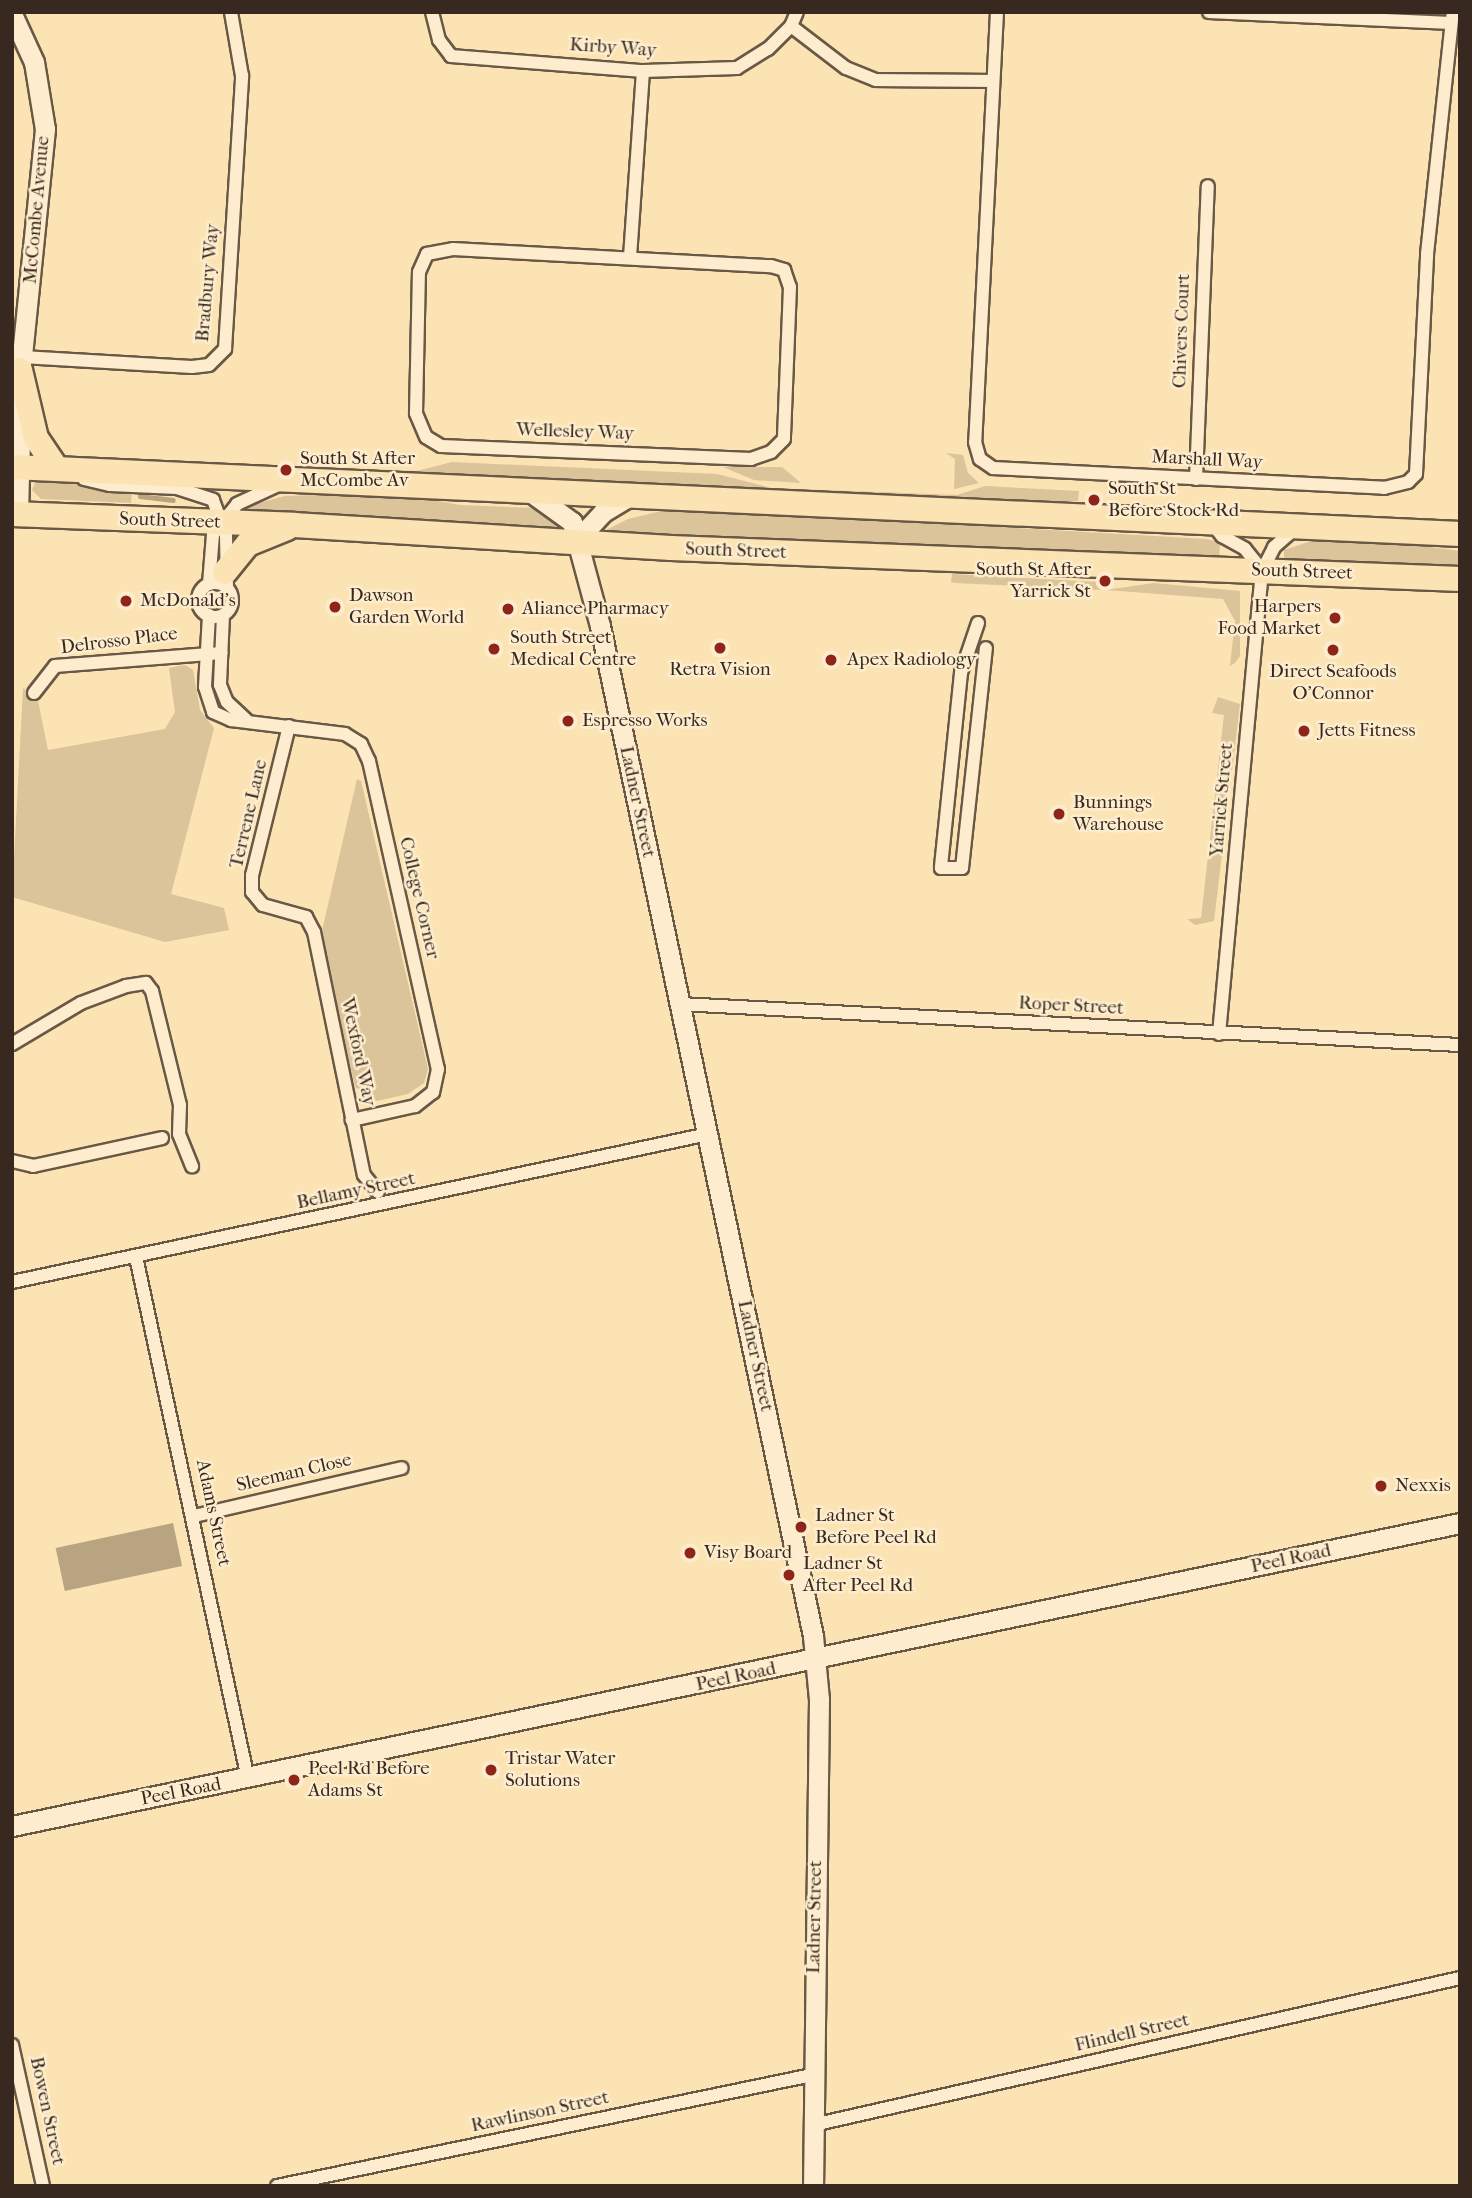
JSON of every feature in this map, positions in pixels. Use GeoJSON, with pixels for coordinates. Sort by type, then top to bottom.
{"type":"FeatureCollection","features":[{"type":"Feature","properties":{"kind":"highway"},"geometry":{"type":"LineString","coordinates":[[21,364],[36,438],[57,469]]}},
{"type":"Feature","properties":{"kind":"highway"},"geometry":{"type":"LineString","coordinates":[[16,468],[1460,534]]}},
{"type":"Feature","properties":{"kind":"highway","name":"South Street"},"geometry":{"type":"LineString","coordinates":[[15,514],[294,525],[577,540],[671,548],[1460,579]]}},
{"type":"Feature","properties":{"kind":"highway"},"geometry":{"type":"LineString","coordinates":[[220,581],[248,544],[294,525]]}},
{"type":"Feature","properties":{"kind":"street","name":"Bradbury Way"},"geometry":{"type":"LineString","coordinates":[[21,364],[192,367],[209,365],[225,349],[242,76],[231,12]]}},
{"type":"Feature","properties":{"kind":"street","name":"Kirby Way"},"geometry":{"type":"LineString","coordinates":[[432,12],[439,40],[451,56],[643,71],[737,68],[768,49],[791,26],[797,12]]}},
{"type":"Feature","properties":{"kind":"street","name":"Marshall Way"},"geometry":{"type":"LineString","coordinates":[[997,12],[991,81],[975,442],[981,459],[993,468],[1384,488],[1408,482],[1416,474],[1427,254],[1452,18]]}},
{"type":"Feature","properties":{"kind":"street"},"geometry":{"type":"LineString","coordinates":[[1209,12],[1452,18]]}},
{"type":"Feature","properties":{"kind":"street","name":"McCombe Avenue"},"geometry":{"type":"LineString","coordinates":[[12,14],[34,62],[45,129],[21,364],[15,514]]}},
{"type":"Feature","properties":{"kind":"street"},"geometry":{"type":"LineString","coordinates":[[791,26],[846,68],[876,80],[991,81]]}},
{"type":"Feature","properties":{"kind":"street"},"geometry":{"type":"LineString","coordinates":[[630,257],[643,71]]}},
{"type":"Feature","properties":{"kind":"street","name":"Chivers Court"},"geometry":{"type":"LineString","coordinates":[[1196,479],[1208,186]]}},
{"type":"Feature","properties":{"kind":"street","name":"Wellesley Way"},"geometry":{"type":"LineString","coordinates":[[453,249],[630,257],[771,266],[783,270],[790,287],[784,439],[771,452],[751,458],[441,446],[426,437],[416,413],[419,272],[427,254],[453,249]]}},
{"type":"Feature","properties":{"kind":"street","name":"McCombe Avenue"},"geometry":{"type":"LineString","coordinates":[[12,409],[21,364]]}},
{"type":"Feature","properties":{"kind":"street"},"geometry":{"type":"LineString","coordinates":[[57,469],[99,484],[198,493],[217,503],[226,536],[220,581],[199,598],[216,615],[223,695],[246,719]]}},
{"type":"Feature","properties":{"kind":"street"},"geometry":{"type":"LineString","coordinates":[[216,615],[232,601],[220,581],[213,534],[221,523],[253,494],[282,483],[325,481]]}},
{"type":"Feature","properties":{"kind":"street","name":"Ladner Street"},"geometry":{"type":"LineString","coordinates":[[528,491],[566,516],[577,540],[600,626],[816,1660],[813,2186]]}},
{"type":"Feature","properties":{"kind":"street"},"geometry":{"type":"LineString","coordinates":[[577,540],[603,512],[630,496]]}},
{"type":"Feature","properties":{"kind":"street"},"geometry":{"type":"LineString","coordinates":[[1209,522],[1222,536],[1245,549],[1262,570]]}},
{"type":"Feature","properties":{"kind":"street","name":"Yarrick Street"},"geometry":{"type":"LineString","coordinates":[[1219,1034],[1262,570],[1274,547],[1299,526]]}},
{"type":"Feature","properties":{"kind":"street","name":"College Corner"},"geometry":{"type":"LineString","coordinates":[[216,615],[205,652],[210,707],[222,718],[246,719],[345,734],[361,744],[438,1069],[433,1092],[415,1106],[352,1120]]}},
{"type":"Feature","properties":{"kind":"street"},"geometry":{"type":"LineString","coordinates":[[978,623],[961,673],[941,868],[962,868],[986,648]]}},
{"type":"Feature","properties":{"kind":"street","name":"Delrosso Place"},"geometry":{"type":"LineString","coordinates":[[34,693],[55,666],[205,652],[221,653]]}},
{"type":"Feature","properties":{"kind":"street","name":"Terrene Lane"},"geometry":{"type":"LineString","coordinates":[[289,726],[252,875],[253,892],[263,905],[306,917]]}},
{"type":"Feature","properties":{"kind":"street","name":"Wexford Way"},"geometry":{"type":"LineString","coordinates":[[306,917],[314,932],[364,1175],[378,1192]]}},
{"type":"Feature","properties":{"kind":"street"},"geometry":{"type":"LineString","coordinates":[[12,1044],[81,1003],[126,986],[146,983],[152,992],[180,1105],[179,1134],[192,1166]]}},
{"type":"Feature","properties":{"kind":"street","name":"Roper Street"},"geometry":{"type":"LineString","coordinates":[[680,1004],[1460,1045]]}},
{"type":"Feature","properties":{"kind":"street","name":"Bellamy Street"},"geometry":{"type":"LineString","coordinates":[[12,1282],[708,1134]]}},
{"type":"Feature","properties":{"kind":"street"},"geometry":{"type":"LineString","coordinates":[[12,1161],[33,1166],[162,1138]]}},
{"type":"Feature","properties":{"kind":"street","name":"Adams Street"},"geometry":{"type":"LineString","coordinates":[[135,1257],[194,1516],[248,1779]]}},
{"type":"Feature","properties":{"kind":"street","name":"Sleeman Close"},"geometry":{"type":"LineString","coordinates":[[194,1516],[402,1468]]}},
{"type":"Feature","properties":{"kind":"street","name":"Peel Road"},"geometry":{"type":"LineString","coordinates":[[12,1826],[248,1779],[1460,1523]]}},
{"type":"Feature","properties":{"kind":"street","name":"Flindell Street"},"geometry":{"type":"LineString","coordinates":[[813,2125],[1460,1979]]}},
{"type":"Feature","properties":{"kind":"street","name":"Bowen Street"},"geometry":{"type":"LineString","coordinates":[[12,2045],[43,2186]]}},
{"type":"Feature","properties":{"kind":"street","name":"Rawlinson Street"},"geometry":{"type":"LineString","coordinates":[[277,2186],[812,2075]]}},
{"type":"Feature","properties":{"kind":"shaded area"},"geometry":{"type":"Polygon","coordinates":[[[946,453],[963,455],[968,473],[979,483],[954,489],[955,459],[946,453]]]}},
{"type":"Feature","properties":{"kind":"shaded area"},"geometry":{"type":"Polygon","coordinates":[[[452,462],[717,474],[772,488],[957,495],[985,486],[1079,491],[1078,501],[1031,504],[290,471],[291,466],[417,471],[452,462]]]}},
{"type":"Feature","properties":{"kind":"shaded area"},"geometry":{"type":"Polygon","coordinates":[[[723,467],[782,467],[801,483],[754,480],[723,467]]]}},
{"type":"Feature","properties":{"kind":"shaded area"},"geometry":{"type":"Polygon","coordinates":[[[36,480],[132,490],[131,503],[41,499],[32,490],[36,480]]]}},
{"type":"Feature","properties":{"kind":"shaded area"},"geometry":{"type":"Polygon","coordinates":[[[392,493],[460,505],[536,508],[553,514],[565,529],[241,515],[237,509],[285,496],[392,493]]]}},
{"type":"Feature","properties":{"kind":"shaded area"},"geometry":{"type":"Polygon","coordinates":[[[674,508],[1206,539],[1220,542],[1219,560],[604,531],[628,519],[674,508]]]}},
{"type":"Feature","properties":{"kind":"shaded area"},"geometry":{"type":"Polygon","coordinates":[[[1317,539],[1384,541],[1460,551],[1460,567],[1284,564],[1284,550],[1317,539]]]}},
{"type":"Feature","properties":{"kind":"shaded area"},"geometry":{"type":"Polygon","coordinates":[[[952,574],[1098,582],[1101,590],[955,583],[951,582],[952,574]]]}},
{"type":"Feature","properties":{"kind":"shaded area"},"geometry":{"type":"Polygon","coordinates":[[[1154,583],[1240,591],[1240,656],[1235,663],[1230,666],[1235,621],[1223,599],[1106,590],[1154,583]]]}},
{"type":"Feature","properties":{"kind":"shaded area"},"geometry":{"type":"Polygon","coordinates":[[[185,665],[193,670],[200,710],[214,728],[171,894],[224,908],[229,930],[165,942],[12,897],[23,688],[38,701],[48,750],[165,729],[175,712],[169,668],[185,665]]]}},
{"type":"Feature","properties":{"kind":"shaded area"},"geometry":{"type":"Polygon","coordinates":[[[1218,697],[1240,704],[1214,921],[1195,925],[1187,919],[1201,918],[1224,715],[1212,713],[1218,697]]]}},
{"type":"Feature","properties":{"kind":"shaded area"},"geometry":{"type":"Polygon","coordinates":[[[357,779],[361,781],[428,1069],[424,1083],[408,1094],[377,1101],[355,1087],[321,935],[357,779]]]}},
{"type":"Feature","properties":{"kind":"shaded area"},"geometry":{"type":"Polygon","coordinates":[[[173,1523],[182,1566],[65,1591],[56,1548],[173,1523]]]}},
{"type":"Feature","properties":{"kind":"waterway"},"geometry":{"type":"LineString","coordinates":[[140,496],[173,500]]}},
{"type":"Feature","properties":{"kind":"place","name":"South St After McCombe Av"},"geometry":{"type":"Point","coordinates":[286,470]}},
{"type":"Feature","properties":{"kind":"place","name":"South St Before Stock Rd"},"geometry":{"type":"Point","coordinates":[1094,500]}},
{"type":"Feature","properties":{"kind":"place","name":"South St After Yarrick St"},"geometry":{"type":"Point","coordinates":[1105,581]}},
{"type":"Feature","properties":{"kind":"place","name":"McDonald's"},"geometry":{"type":"Point","coordinates":[126,601]}},
{"type":"Feature","properties":{"kind":"place","name":"Dawson Garden World"},"geometry":{"type":"Point","coordinates":[335,607]}},
{"type":"Feature","properties":{"kind":"place","name":"Aliance Pharmacy"},"geometry":{"type":"Point","coordinates":[508,609]}},
{"type":"Feature","properties":{"kind":"place","name":"Harpers Food Market"},"geometry":{"type":"Point","coordinates":[1335,618]}},
{"type":"Feature","properties":{"kind":"place","name":"Retra Vision"},"geometry":{"type":"Point","coordinates":[720,648]}},
{"type":"Feature","properties":{"kind":"place","name":"South Street Medical Centre"},"geometry":{"type":"Point","coordinates":[494,649]}},
{"type":"Feature","properties":{"kind":"place","name":"Direct Seafoods O'Connor"},"geometry":{"type":"Point","coordinates":[1333,650]}},
{"type":"Feature","properties":{"kind":"place","name":"Apex Radiology"},"geometry":{"type":"Point","coordinates":[831,660]}},
{"type":"Feature","properties":{"kind":"place","name":"Espresso Works"},"geometry":{"type":"Point","coordinates":[568,721]}},
{"type":"Feature","properties":{"kind":"place","name":"Jetts Fitness"},"geometry":{"type":"Point","coordinates":[1304,731]}},
{"type":"Feature","properties":{"kind":"place","name":"Bunnings Warehouse"},"geometry":{"type":"Point","coordinates":[1059,814]}},
{"type":"Feature","properties":{"kind":"place","name":"Nexxis"},"geometry":{"type":"Point","coordinates":[1381,1486]}},
{"type":"Feature","properties":{"kind":"place","name":"Ladner St Before Peel Rd"},"geometry":{"type":"Point","coordinates":[801,1527]}},
{"type":"Feature","properties":{"kind":"place","name":"Visy Board"},"geometry":{"type":"Point","coordinates":[690,1553]}},
{"type":"Feature","properties":{"kind":"place","name":"Ladner St After Peel Rd"},"geometry":{"type":"Point","coordinates":[789,1575]}},
{"type":"Feature","properties":{"kind":"place","name":"Tristar Water Solutions"},"geometry":{"type":"Point","coordinates":[491,1770]}},
{"type":"Feature","properties":{"kind":"place","name":"Peel Rd Before Adams St"},"geometry":{"type":"Point","coordinates":[294,1780]}}]}
